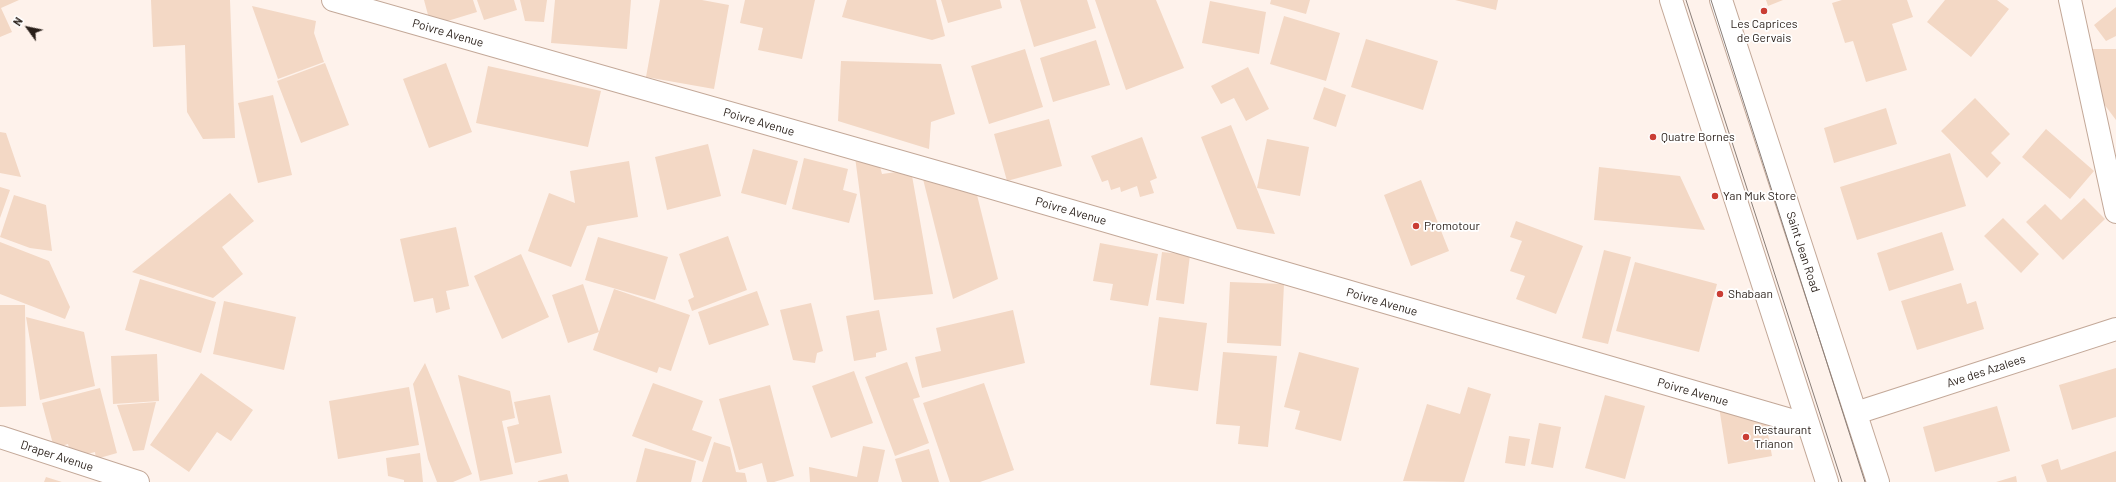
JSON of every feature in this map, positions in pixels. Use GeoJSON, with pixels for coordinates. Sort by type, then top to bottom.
{"type":"FeatureCollection","features":[{"type":"Feature","properties":{"kind":"street","name":"Poivre Avenue"},"geometry":{"type":"LineString","coordinates":[[333,0],[958,178],[1808,425]]}},
{"type":"Feature","properties":{"kind":"street"},"geometry":{"type":"LineString","coordinates":[[1670,0],[1827,482]]}},
{"type":"Feature","properties":{"kind":"street","name":"Saint Jean Road"},"geometry":{"type":"LineString","coordinates":[[1721,0],[1878,482]]}},
{"type":"Feature","properties":{"kind":"street"},"geometry":{"type":"LineString","coordinates":[[2070,0],[2116,212]]}},
{"type":"Feature","properties":{"kind":"street","name":"Ave des Azalees"},"geometry":{"type":"LineString","coordinates":[[1856,413],[2116,329]]}},
{"type":"Feature","properties":{"kind":"street","name":"Draper Avenue"},"geometry":{"type":"LineString","coordinates":[[0,437],[138,482]]}},
{"type":"Feature","properties":{"kind":"building"},"geometry":{"type":"Polygon","coordinates":[[[0,0],[19,0],[1,8],[12,32],[0,37],[0,0]]]}},
{"type":"Feature","properties":{"kind":"building"},"geometry":{"type":"Polygon","coordinates":[[[151,0],[230,0],[235,138],[203,139],[187,112],[185,45],[153,47],[151,0]]]}},
{"type":"Feature","properties":{"kind":"building"},"geometry":{"type":"Polygon","coordinates":[[[424,0],[473,0],[477,12],[431,26],[424,0]]]}},
{"type":"Feature","properties":{"kind":"building"},"geometry":{"type":"Polygon","coordinates":[[[477,0],[514,0],[517,10],[484,20],[477,0]]]}},
{"type":"Feature","properties":{"kind":"building"},"geometry":{"type":"Polygon","coordinates":[[[520,0],[547,0],[544,22],[525,21],[520,0]]]}},
{"type":"Feature","properties":{"kind":"building"},"geometry":{"type":"Polygon","coordinates":[[[555,0],[631,0],[627,49],[551,43],[555,0]]]}},
{"type":"Feature","properties":{"kind":"building"},"geometry":{"type":"Polygon","coordinates":[[[660,0],[702,0],[729,5],[714,89],[646,77],[660,0]]]}},
{"type":"Feature","properties":{"kind":"building"},"geometry":{"type":"Polygon","coordinates":[[[745,0],[815,0],[802,59],[758,50],[763,28],[740,23],[745,0]]]}},
{"type":"Feature","properties":{"kind":"building"},"geometry":{"type":"Polygon","coordinates":[[[847,0],[936,0],[945,36],[932,40],[842,17],[847,0]]]}},
{"type":"Feature","properties":{"kind":"building"},"geometry":{"type":"Polygon","coordinates":[[[941,0],[1000,0],[1002,8],[948,23],[941,0]]]}},
{"type":"Feature","properties":{"kind":"building"},"geometry":{"type":"Polygon","coordinates":[[[1020,0],[1087,0],[1096,28],[1034,47],[1020,0]]]}},
{"type":"Feature","properties":{"kind":"building"},"geometry":{"type":"Polygon","coordinates":[[[1095,0],[1156,0],[1184,68],[1126,90],[1095,0]]]}},
{"type":"Feature","properties":{"kind":"building"},"geometry":{"type":"Polygon","coordinates":[[[1271,0],[1310,0],[1306,14],[1270,4],[1271,0]]]}},
{"type":"Feature","properties":{"kind":"building"},"geometry":{"type":"Polygon","coordinates":[[[1455,0],[1498,0],[1496,10],[1455,0]]]}},
{"type":"Feature","properties":{"kind":"building"},"geometry":{"type":"Polygon","coordinates":[[[1766,0],[1783,0],[1768,6],[1766,0]]]}},
{"type":"Feature","properties":{"kind":"building"},"geometry":{"type":"Polygon","coordinates":[[[1842,0],[1907,0],[1913,17],[1892,24],[1907,70],[1866,82],[1853,41],[1845,43],[1832,3],[1842,0]]]}},
{"type":"Feature","properties":{"kind":"building"},"geometry":{"type":"Polygon","coordinates":[[[1945,0],[1997,0],[2009,9],[1971,57],[1927,22],[1945,0]]]}},
{"type":"Feature","properties":{"kind":"building"},"geometry":{"type":"Polygon","coordinates":[[[1210,1],[1266,12],[1259,54],[1202,43],[1210,1]]]}},
{"type":"Feature","properties":{"kind":"building"},"geometry":{"type":"Polygon","coordinates":[[[252,6],[316,21],[314,33],[324,62],[278,79],[252,6]]]}},
{"type":"Feature","properties":{"kind":"building"},"geometry":{"type":"Polygon","coordinates":[[[2116,7],[2116,36],[2106,41],[2094,25],[2116,7]]]}},
{"type":"Feature","properties":{"kind":"building"},"geometry":{"type":"Polygon","coordinates":[[[1284,16],[1340,33],[1326,81],[1270,64],[1284,16]]]}},
{"type":"Feature","properties":{"kind":"building"},"geometry":{"type":"Polygon","coordinates":[[[1366,39],[1438,61],[1423,110],[1351,87],[1366,39]]]}},
{"type":"Feature","properties":{"kind":"building"},"geometry":{"type":"Polygon","coordinates":[[[1096,40],[1110,85],[1053,102],[1040,58],[1096,40]]]}},
{"type":"Feature","properties":{"kind":"building"},"geometry":{"type":"Polygon","coordinates":[[[1025,49],[1043,107],[989,124],[971,66],[1025,49]]]}},
{"type":"Feature","properties":{"kind":"building"},"geometry":{"type":"Polygon","coordinates":[[[2092,49],[2116,49],[2116,120],[2098,96],[2092,49]]]}},
{"type":"Feature","properties":{"kind":"building"},"geometry":{"type":"Polygon","coordinates":[[[841,61],[941,64],[955,114],[931,122],[929,149],[838,121],[841,61]]]}},
{"type":"Feature","properties":{"kind":"building"},"geometry":{"type":"Polygon","coordinates":[[[325,63],[349,125],[301,143],[277,81],[325,63]]]}},
{"type":"Feature","properties":{"kind":"building"},"geometry":{"type":"Polygon","coordinates":[[[446,63],[472,132],[429,148],[403,79],[446,63]]]}},
{"type":"Feature","properties":{"kind":"building"},"geometry":{"type":"Polygon","coordinates":[[[488,66],[601,91],[588,147],[476,123],[488,66]]]}},
{"type":"Feature","properties":{"kind":"building"},"geometry":{"type":"Polygon","coordinates":[[[1248,67],[1269,109],[1246,121],[1234,98],[1221,104],[1211,86],[1248,67]]]}},
{"type":"Feature","properties":{"kind":"building"},"geometry":{"type":"Polygon","coordinates":[[[1324,87],[1346,95],[1336,127],[1313,119],[1324,87]]]}},
{"type":"Feature","properties":{"kind":"building"},"geometry":{"type":"Polygon","coordinates":[[[273,95],[292,175],[258,183],[238,103],[273,95]]]}},
{"type":"Feature","properties":{"kind":"building"},"geometry":{"type":"Polygon","coordinates":[[[1975,98],[2010,134],[1991,153],[2001,163],[1987,178],[1941,131],[1975,98]]]}},
{"type":"Feature","properties":{"kind":"building"},"geometry":{"type":"Polygon","coordinates":[[[1886,108],[1897,144],[1834,163],[1824,128],[1886,108]]]}},
{"type":"Feature","properties":{"kind":"building"},"geometry":{"type":"Polygon","coordinates":[[[1049,119],[1062,166],[1007,181],[994,134],[1049,119]]]}},
{"type":"Feature","properties":{"kind":"building"},"geometry":{"type":"Polygon","coordinates":[[[1231,125],[1275,234],[1237,229],[1201,137],[1231,125]]]}},
{"type":"Feature","properties":{"kind":"building"},"geometry":{"type":"Polygon","coordinates":[[[2046,129],[2094,171],[2070,199],[2022,157],[2046,129]]]}},
{"type":"Feature","properties":{"kind":"building"},"geometry":{"type":"Polygon","coordinates":[[[0,132],[6,133],[21,177],[0,173],[0,132]]]}},
{"type":"Feature","properties":{"kind":"building"},"geometry":{"type":"Polygon","coordinates":[[[1142,137],[1157,178],[1150,181],[1154,193],[1140,197],[1137,186],[1121,192],[1120,187],[1111,190],[1108,180],[1102,182],[1091,156],[1142,137]]]}},
{"type":"Feature","properties":{"kind":"building"},"geometry":{"type":"Polygon","coordinates":[[[1267,139],[1309,147],[1300,196],[1257,188],[1267,139]]]}},
{"type":"Feature","properties":{"kind":"building"},"geometry":{"type":"Polygon","coordinates":[[[708,144],[721,196],[667,210],[655,157],[708,144]]]}},
{"type":"Feature","properties":{"kind":"building"},"geometry":{"type":"Polygon","coordinates":[[[753,149],[798,161],[786,205],[741,193],[753,149]]]}},
{"type":"Feature","properties":{"kind":"building"},"geometry":{"type":"Polygon","coordinates":[[[1950,153],[1966,206],[1857,240],[1840,187],[1950,153]]]}},
{"type":"Feature","properties":{"kind":"building"},"geometry":{"type":"Polygon","coordinates":[[[855,157],[879,163],[882,174],[911,170],[933,294],[874,300],[855,157]]]}},
{"type":"Feature","properties":{"kind":"building"},"geometry":{"type":"Polygon","coordinates":[[[804,158],[848,169],[843,190],[857,194],[849,223],[792,209],[804,158]]]}},
{"type":"Feature","properties":{"kind":"building"},"geometry":{"type":"Polygon","coordinates":[[[629,161],[638,217],[587,226],[571,267],[528,251],[549,193],[575,203],[570,171],[629,161]]]}},
{"type":"Feature","properties":{"kind":"building"},"geometry":{"type":"Polygon","coordinates":[[[1599,167],[1680,176],[1705,230],[1594,220],[1599,167]]]}},
{"type":"Feature","properties":{"kind":"building"},"geometry":{"type":"Polygon","coordinates":[[[923,179],[976,191],[998,279],[953,299],[923,179]]]}},
{"type":"Feature","properties":{"kind":"building"},"geometry":{"type":"Polygon","coordinates":[[[1421,180],[1449,251],[1411,266],[1384,195],[1421,180]]]}},
{"type":"Feature","properties":{"kind":"building"},"geometry":{"type":"Polygon","coordinates":[[[0,187],[10,190],[0,218],[0,187]]]}},
{"type":"Feature","properties":{"kind":"building"},"geometry":{"type":"Polygon","coordinates":[[[230,193],[254,221],[222,247],[243,274],[213,298],[132,272],[230,193]]]}},
{"type":"Feature","properties":{"kind":"building"},"geometry":{"type":"Polygon","coordinates":[[[14,195],[46,205],[52,251],[30,248],[0,237],[14,195]]]}},
{"type":"Feature","properties":{"kind":"building"},"geometry":{"type":"Polygon","coordinates":[[[2084,198],[2105,219],[2063,260],[2026,222],[2045,204],[2061,220],[2084,198]]]}},
{"type":"Feature","properties":{"kind":"building"},"geometry":{"type":"Polygon","coordinates":[[[2003,218],[2039,254],[2021,273],[1984,236],[2003,218]]]}},
{"type":"Feature","properties":{"kind":"building"},"geometry":{"type":"Polygon","coordinates":[[[1516,221],[1583,246],[1556,314],[1516,299],[1525,276],[1510,271],[1522,241],[1510,237],[1516,221]]]}},
{"type":"Feature","properties":{"kind":"building"},"geometry":{"type":"Polygon","coordinates":[[[456,227],[469,286],[446,291],[450,309],[436,313],[433,298],[414,302],[400,239],[456,227]]]}},
{"type":"Feature","properties":{"kind":"building"},"geometry":{"type":"Polygon","coordinates":[[[1942,232],[1954,270],[1889,291],[1877,253],[1942,232]]]}},
{"type":"Feature","properties":{"kind":"building"},"geometry":{"type":"Polygon","coordinates":[[[728,236],[747,290],[692,311],[688,300],[694,297],[679,254],[728,236]]]}},
{"type":"Feature","properties":{"kind":"building"},"geometry":{"type":"Polygon","coordinates":[[[598,237],[668,257],[655,300],[585,280],[598,237]]]}},
{"type":"Feature","properties":{"kind":"building"},"geometry":{"type":"Polygon","coordinates":[[[0,242],[49,261],[70,307],[65,319],[0,294],[0,242]]]}},
{"type":"Feature","properties":{"kind":"building"},"geometry":{"type":"Polygon","coordinates":[[[1100,243],[1158,254],[1148,306],[1110,300],[1113,284],[1093,281],[1100,243]]]}},
{"type":"Feature","properties":{"kind":"building"},"geometry":{"type":"Polygon","coordinates":[[[1604,250],[1631,257],[1608,344],[1582,338],[1604,250]]]}},
{"type":"Feature","properties":{"kind":"building"},"geometry":{"type":"Polygon","coordinates":[[[1162,252],[1190,255],[1184,304],[1156,300],[1162,252]]]}},
{"type":"Feature","properties":{"kind":"building"},"geometry":{"type":"Polygon","coordinates":[[[521,254],[549,317],[502,339],[474,276],[521,254]]]}},
{"type":"Feature","properties":{"kind":"building"},"geometry":{"type":"Polygon","coordinates":[[[1635,262],[1717,284],[1699,352],[1616,331],[1635,262]]]}},
{"type":"Feature","properties":{"kind":"building"},"geometry":{"type":"Polygon","coordinates":[[[140,279],[216,302],[201,353],[125,330],[140,279]]]}},
{"type":"Feature","properties":{"kind":"building"},"geometry":{"type":"Polygon","coordinates":[[[1230,282],[1284,284],[1281,346],[1227,343],[1230,282]]]}},
{"type":"Feature","properties":{"kind":"building"},"geometry":{"type":"Polygon","coordinates":[[[1961,283],[1967,304],[1976,301],[1984,329],[1917,350],[1901,301],[1961,283]]]}},
{"type":"Feature","properties":{"kind":"building"},"geometry":{"type":"Polygon","coordinates":[[[583,284],[599,332],[568,343],[552,295],[583,284]]]}},
{"type":"Feature","properties":{"kind":"building"},"geometry":{"type":"Polygon","coordinates":[[[614,289],[690,315],[671,371],[659,367],[657,373],[593,350],[614,289]]]}},
{"type":"Feature","properties":{"kind":"building"},"geometry":{"type":"Polygon","coordinates":[[[757,291],[769,325],[709,345],[698,312],[757,291]]]}},
{"type":"Feature","properties":{"kind":"building"},"geometry":{"type":"Polygon","coordinates":[[[224,301],[296,317],[284,370],[213,354],[224,301]]]}},
{"type":"Feature","properties":{"kind":"building"},"geometry":{"type":"Polygon","coordinates":[[[811,303],[823,351],[817,353],[815,363],[793,360],[780,310],[811,303]]]}},
{"type":"Feature","properties":{"kind":"building"},"geometry":{"type":"Polygon","coordinates":[[[0,305],[25,305],[26,406],[0,407],[0,305]]]}},
{"type":"Feature","properties":{"kind":"building"},"geometry":{"type":"Polygon","coordinates":[[[879,310],[887,350],[876,353],[876,357],[854,361],[846,316],[879,310]]]}},
{"type":"Feature","properties":{"kind":"building"},"geometry":{"type":"Polygon","coordinates":[[[1013,310],[1025,363],[922,388],[915,357],[941,351],[936,328],[1013,310]]]}},
{"type":"Feature","properties":{"kind":"building"},"geometry":{"type":"Polygon","coordinates":[[[26,317],[84,332],[95,386],[40,400],[26,317]]]}},
{"type":"Feature","properties":{"kind":"building"},"geometry":{"type":"Polygon","coordinates":[[[1159,317],[1207,323],[1198,391],[1150,385],[1159,317]]]}},
{"type":"Feature","properties":{"kind":"building"},"geometry":{"type":"Polygon","coordinates":[[[1223,352],[1277,356],[1268,447],[1238,444],[1240,426],[1216,424],[1223,352]]]}},
{"type":"Feature","properties":{"kind":"building"},"geometry":{"type":"Polygon","coordinates":[[[1299,352],[1359,368],[1341,441],[1295,429],[1300,411],[1284,407],[1299,352]]]}},
{"type":"Feature","properties":{"kind":"building"},"geometry":{"type":"Polygon","coordinates":[[[157,354],[159,401],[113,404],[111,356],[157,354]]]}},
{"type":"Feature","properties":{"kind":"building"},"geometry":{"type":"Polygon","coordinates":[[[907,362],[920,397],[913,399],[929,443],[895,456],[865,377],[907,362]]]}},
{"type":"Feature","properties":{"kind":"building"},"geometry":{"type":"Polygon","coordinates":[[[425,363],[472,474],[453,482],[437,482],[428,459],[413,384],[425,363]]]}},
{"type":"Feature","properties":{"kind":"building"},"geometry":{"type":"Polygon","coordinates":[[[2116,368],[2116,417],[2072,430],[2059,385],[2116,368]]]}},
{"type":"Feature","properties":{"kind":"building"},"geometry":{"type":"Polygon","coordinates":[[[854,371],[873,423],[831,438],[812,386],[854,371]]]}},
{"type":"Feature","properties":{"kind":"building"},"geometry":{"type":"Polygon","coordinates":[[[201,373],[253,410],[231,441],[217,432],[189,472],[150,445],[201,373]]]}},
{"type":"Feature","properties":{"kind":"building"},"geometry":{"type":"Polygon","coordinates":[[[458,375],[510,391],[515,418],[502,421],[513,474],[480,481],[458,375]]]}},
{"type":"Feature","properties":{"kind":"building"},"geometry":{"type":"Polygon","coordinates":[[[653,383],[703,401],[692,430],[712,437],[703,462],[632,436],[653,383]]]}},
{"type":"Feature","properties":{"kind":"building"},"geometry":{"type":"Polygon","coordinates":[[[984,383],[1014,470],[980,482],[950,482],[923,403],[984,383]]]}},
{"type":"Feature","properties":{"kind":"building"},"geometry":{"type":"Polygon","coordinates":[[[770,385],[794,476],[774,482],[767,482],[762,463],[739,470],[719,399],[770,385]]]}},
{"type":"Feature","properties":{"kind":"building"},"geometry":{"type":"Polygon","coordinates":[[[409,387],[419,445],[338,459],[329,401],[409,387]]]}},
{"type":"Feature","properties":{"kind":"building"},"geometry":{"type":"Polygon","coordinates":[[[1468,387],[1491,394],[1464,482],[1403,481],[1427,404],[1460,414],[1468,387]]]}},
{"type":"Feature","properties":{"kind":"building"},"geometry":{"type":"Polygon","coordinates":[[[100,388],[117,453],[96,459],[95,452],[72,458],[68,444],[54,448],[42,403],[100,388]]]}},
{"type":"Feature","properties":{"kind":"building"},"geometry":{"type":"Polygon","coordinates":[[[550,395],[562,453],[515,463],[507,427],[519,424],[514,402],[550,395]]]}},
{"type":"Feature","properties":{"kind":"building"},"geometry":{"type":"Polygon","coordinates":[[[1605,395],[1645,406],[1625,479],[1585,468],[1605,395]]]}},
{"type":"Feature","properties":{"kind":"building"},"geometry":{"type":"Polygon","coordinates":[[[156,402],[144,450],[133,451],[117,405],[156,402]]]}},
{"type":"Feature","properties":{"kind":"building"},"geometry":{"type":"Polygon","coordinates":[[[1997,406],[2010,451],[1935,472],[1923,427],[1997,406]]]}},
{"type":"Feature","properties":{"kind":"building","name":"Restaurant Trianon"},"geometry":{"type":"Polygon","coordinates":[[[1719,407],[1765,418],[1772,456],[1728,464],[1719,407]]]}},
{"type":"Feature","properties":{"kind":"building"},"geometry":{"type":"Polygon","coordinates":[[[1539,423],[1561,427],[1553,468],[1531,464],[1539,423]]]}},
{"type":"Feature","properties":{"kind":"building"},"geometry":{"type":"Polygon","coordinates":[[[1509,436],[1530,439],[1525,466],[1505,463],[1509,436]]]}},
{"type":"Feature","properties":{"kind":"building"},"geometry":{"type":"Polygon","coordinates":[[[714,442],[730,447],[736,472],[745,473],[747,482],[702,482],[714,442]]]}},
{"type":"Feature","properties":{"kind":"building"},"geometry":{"type":"Polygon","coordinates":[[[863,446],[885,450],[878,482],[810,482],[809,467],[857,477],[863,446]]]}},
{"type":"Feature","properties":{"kind":"building"},"geometry":{"type":"Polygon","coordinates":[[[645,448],[696,461],[691,482],[636,482],[645,448]]]}},
{"type":"Feature","properties":{"kind":"building"},"geometry":{"type":"Polygon","coordinates":[[[929,449],[939,482],[902,482],[895,459],[929,449]]]}},
{"type":"Feature","properties":{"kind":"building"},"geometry":{"type":"Polygon","coordinates":[[[2116,451],[2116,482],[2047,482],[2041,465],[2058,459],[2061,470],[2116,451]]]}},
{"type":"Feature","properties":{"kind":"building"},"geometry":{"type":"Polygon","coordinates":[[[420,453],[423,482],[404,482],[404,480],[388,476],[386,458],[420,453]]]}},
{"type":"Feature","properties":{"kind":"building"},"geometry":{"type":"Polygon","coordinates":[[[567,474],[569,482],[538,482],[538,481],[567,474]]]}},
{"type":"Feature","properties":{"kind":"building"},"geometry":{"type":"Polygon","coordinates":[[[2016,476],[2017,482],[1996,482],[2016,476]]]}},
{"type":"Feature","properties":{"kind":"building"},"geometry":{"type":"Polygon","coordinates":[[[46,477],[62,482],[44,482],[46,477]]]}},
{"type":"Feature","properties":{"kind":"tram line"},"geometry":{"type":"LineString","coordinates":[[1686,0],[1842,482]]}},
{"type":"Feature","properties":{"kind":"tram line"},"geometry":{"type":"LineString","coordinates":[[1711,0],[1865,482]]}},
{"type":"Feature","properties":{"kind":"place","name":"Les Caprices de Gervais"},"geometry":{"type":"Point","coordinates":[1764,11]}},
{"type":"Feature","properties":{"kind":"place","name":"Quatre Bornes"},"geometry":{"type":"Point","coordinates":[1653,137]}},
{"type":"Feature","properties":{"kind":"place","name":"Yan Muk Store"},"geometry":{"type":"Point","coordinates":[1715,196]}},
{"type":"Feature","properties":{"kind":"place","name":"Promotour"},"geometry":{"type":"Point","coordinates":[1416,226]}},
{"type":"Feature","properties":{"kind":"place","name":"Shabaan"},"geometry":{"type":"Point","coordinates":[1720,294]}},
{"type":"Feature","properties":{"kind":"place","name":"Restaurant Trianon"},"geometry":{"type":"Point","coordinates":[1746,437]}}]}
